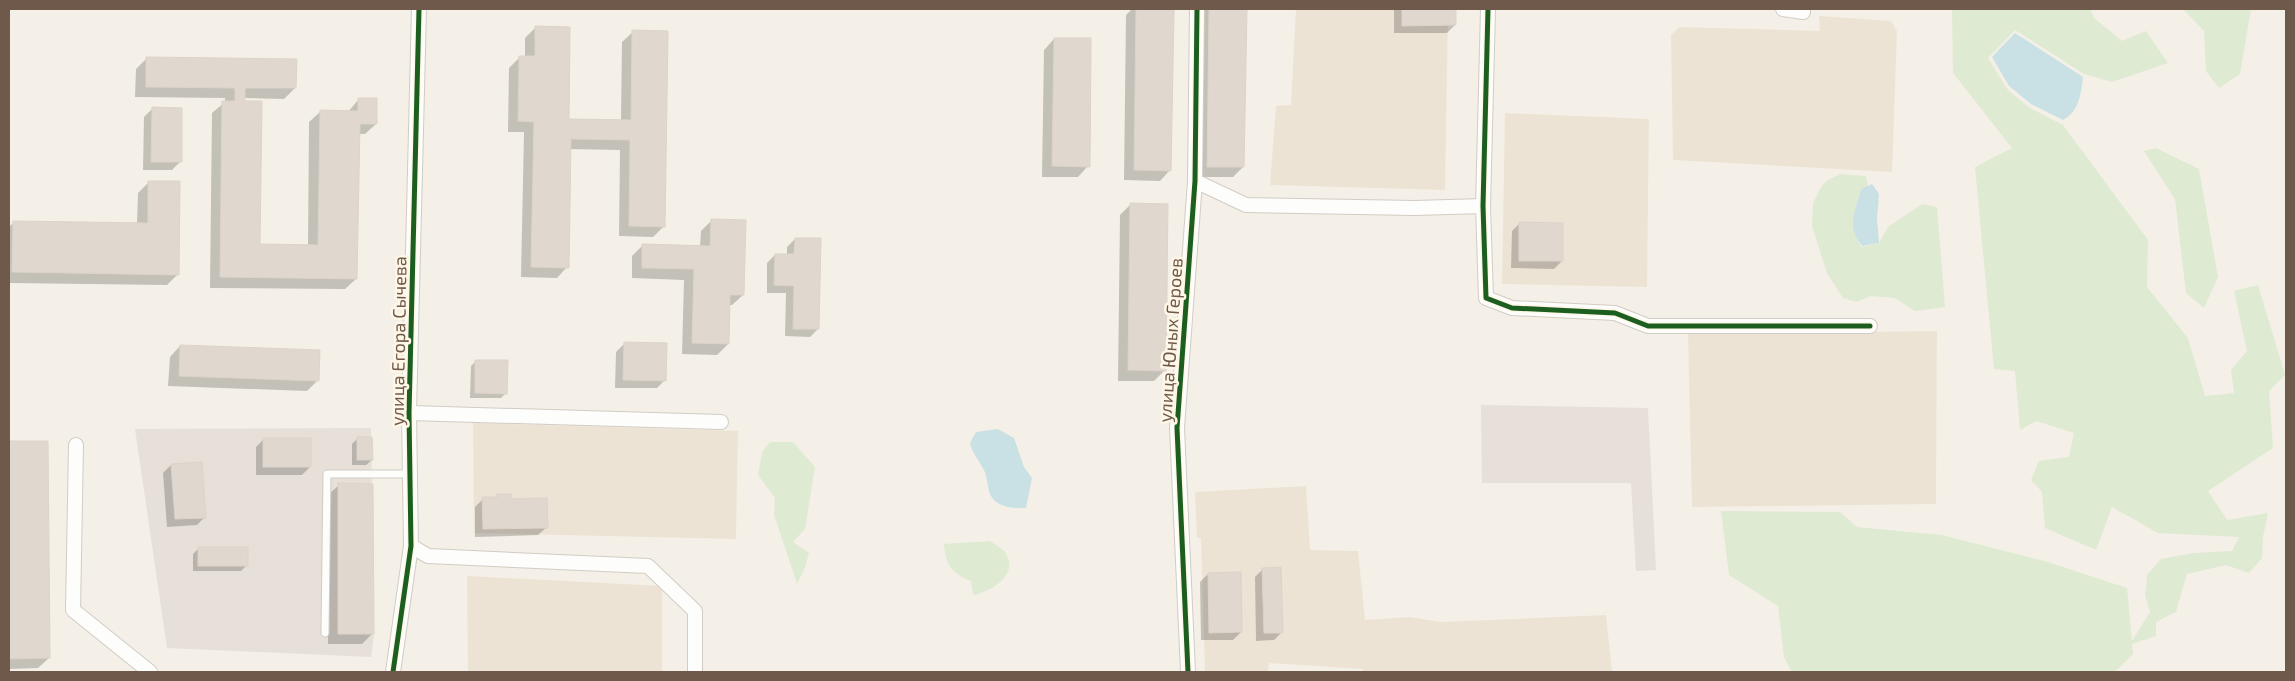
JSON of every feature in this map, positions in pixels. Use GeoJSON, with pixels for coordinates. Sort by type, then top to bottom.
{"type":"FeatureCollection","features":[{"type":"Feature","properties":{"kind":"street","name":"улица Егора Сычева"},"geometry":{"type":"LineString","coordinates":[[393,672],[411,546],[409,413],[419,9]]}},
{"type":"Feature","properties":{"kind":"street","name":"улица Юных Героев"},"geometry":{"type":"LineString","coordinates":[[1188,672],[1177,428],[1195,182],[1197,9]]}},
{"type":"Feature","properties":{"kind":"street"},"geometry":{"type":"LineString","coordinates":[[1488,9],[1484,206],[1486,298],[1512,308],[1615,313],[1648,326],[1870,326]]}},
{"type":"Feature","properties":{"kind":"street"},"geometry":{"type":"LineString","coordinates":[[1783,9],[1803,12]]}},
{"type":"Feature","properties":{"kind":"street"},"geometry":{"type":"LineString","coordinates":[[1195,182],[1246,205],[1415,208],[1484,206]]}},
{"type":"Feature","properties":{"kind":"street"},"geometry":{"type":"LineString","coordinates":[[409,413],[721,422]]}},
{"type":"Feature","properties":{"kind":"street"},"geometry":{"type":"LineString","coordinates":[[76,445],[73,610],[150,672]]}},
{"type":"Feature","properties":{"kind":"street"},"geometry":{"type":"LineString","coordinates":[[411,546],[428,556],[648,566],[695,611],[695,672]]}},
{"type":"Feature","properties":{"kind":"lane"},"geometry":{"type":"LineString","coordinates":[[325,632],[327,474],[409,474]]}},
{"type":"Feature","properties":{"kind":"shaded area"},"geometry":{"type":"Polygon","coordinates":[[[1296,9],[1448,9],[1445,190],[1270,185],[1276,106],[1291,105],[1296,9]]]}},
{"type":"Feature","properties":{"kind":"shaded area"},"geometry":{"type":"Polygon","coordinates":[[[1819,16],[1891,21],[1897,31],[1892,172],[1673,160],[1671,35],[1679,27],[1820,31],[1819,16]]]}},
{"type":"Feature","properties":{"kind":"shaded area"},"geometry":{"type":"Polygon","coordinates":[[[1505,113],[1649,119],[1647,287],[1502,284],[1505,113]]]}},
{"type":"Feature","properties":{"kind":"shaded area"},"geometry":{"type":"Polygon","coordinates":[[[1937,331],[1936,504],[1692,507],[1688,334],[1937,331]]]}},
{"type":"Feature","properties":{"kind":"shaded area"},"geometry":{"type":"Polygon","coordinates":[[[1481,405],[1648,408],[1656,570],[1636,571],[1631,483],[1482,483],[1481,405]]]}},
{"type":"Feature","properties":{"kind":"shaded area"},"geometry":{"type":"Polygon","coordinates":[[[473,423],[738,431],[736,539],[474,533],[473,423]]]}},
{"type":"Feature","properties":{"kind":"shaded area"},"geometry":{"type":"Polygon","coordinates":[[[371,428],[374,634],[371,657],[167,648],[135,429],[371,428]]]}},
{"type":"Feature","properties":{"kind":"shaded area"},"geometry":{"type":"Polygon","coordinates":[[[1306,486],[1310,550],[1358,551],[1365,620],[1409,617],[1442,622],[1606,615],[1612,672],[1363,672],[1363,669],[1269,663],[1268,672],[1205,672],[1201,538],[1197,538],[1195,492],[1306,486]]]}},
{"type":"Feature","properties":{"kind":"shaded area"},"geometry":{"type":"Polygon","coordinates":[[[467,576],[662,586],[662,672],[468,672],[467,576]]]}},
{"type":"Feature","properties":{"kind":"green space"},"geometry":{"type":"Polygon","coordinates":[[[1952,9],[2090,9],[2094,18],[2122,41],[2146,31],[2168,63],[2112,82],[2084,74],[2015,30],[1988,58],[2008,90],[2030,108],[2063,125],[2148,240],[2147,287],[2188,338],[2205,396],[2234,393],[2231,370],[2247,351],[2234,291],[2258,285],[2285,375],[2269,391],[2273,448],[2208,491],[2227,520],[2268,513],[2263,537],[2262,558],[2249,573],[2226,565],[2187,574],[2176,612],[2156,622],[2156,636],[2132,644],[2133,654],[2115,672],[1792,672],[1784,657],[1778,606],[1729,575],[1721,511],[1840,512],[1857,527],[1942,535],[2048,562],[2127,588],[2132,641],[2150,612],[2145,596],[2147,575],[2161,559],[2194,553],[2232,551],[2239,537],[2158,533],[2112,507],[2096,550],[2045,528],[2042,492],[2031,480],[2039,461],[2069,457],[2074,433],[2036,421],[2020,430],[2015,371],[1994,369],[1975,167],[2012,148],[1953,73],[1952,9]]]}},
{"type":"Feature","properties":{"kind":"green space"},"geometry":{"type":"Polygon","coordinates":[[[2183,9],[2251,9],[2240,74],[2219,88],[2206,71],[2204,31],[2183,9]]]}},
{"type":"Feature","properties":{"kind":"green space"},"geometry":{"type":"Polygon","coordinates":[[[2156,148],[2199,169],[2218,277],[2204,308],[2186,293],[2175,199],[2144,151],[2156,148]]]}},
{"type":"Feature","properties":{"kind":"green space"},"geometry":{"type":"Polygon","coordinates":[[[1840,174],[1866,176],[1868,186],[1861,189],[1854,219],[1855,233],[1861,247],[1879,243],[1888,227],[1922,204],[1937,207],[1945,307],[1915,311],[1895,298],[1871,296],[1856,302],[1843,298],[1827,273],[1812,226],[1813,203],[1821,187],[1828,180],[1840,174]]]}},
{"type":"Feature","properties":{"kind":"green space"},"geometry":{"type":"Polygon","coordinates":[[[770,442],[793,442],[815,467],[805,529],[793,542],[809,553],[797,584],[774,515],[775,498],[758,475],[762,452],[770,442]]]}},
{"type":"Feature","properties":{"kind":"green space"},"geometry":{"type":"Polygon","coordinates":[[[990,541],[1003,550],[1008,558],[1009,566],[1007,573],[1003,580],[989,590],[973,595],[971,581],[959,575],[948,563],[944,544],[990,541]]]}},
{"type":"Feature","properties":{"kind":"water"},"geometry":{"type":"Polygon","coordinates":[[[2015,33],[2083,77],[2076,107],[2063,120],[2031,104],[2009,86],[1992,57],[2015,33]]]}},
{"type":"Feature","properties":{"kind":"water"},"geometry":{"type":"Polygon","coordinates":[[[1872,184],[1879,194],[1877,219],[1879,243],[1862,246],[1854,232],[1854,212],[1861,189],[1872,184]]]}},
{"type":"Feature","properties":{"kind":"water"},"geometry":{"type":"Polygon","coordinates":[[[998,429],[1014,438],[1024,467],[1032,478],[1026,508],[1002,505],[994,500],[990,493],[984,470],[971,447],[970,443],[976,432],[998,429]]]}},
{"type":"Feature","properties":{"kind":"building"},"geometry":{"type":"Polygon","coordinates":[[[1136,9],[1174,9],[1171,171],[1134,170],[1136,9]]]}},
{"type":"Feature","properties":{"kind":"building"},"geometry":{"type":"Polygon","coordinates":[[[1209,9],[1247,9],[1244,167],[1207,167],[1209,9]]]}},
{"type":"Feature","properties":{"kind":"building"},"geometry":{"type":"Polygon","coordinates":[[[1402,9],[1456,9],[1456,25],[1402,26],[1402,9]]]}},
{"type":"Feature","properties":{"kind":"building"},"geometry":{"type":"Polygon","coordinates":[[[535,26],[570,27],[569,119],[631,120],[632,30],[668,31],[665,227],[629,226],[630,140],[571,139],[569,268],[531,267],[534,122],[518,121],[519,56],[535,56],[535,26]]]}},
{"type":"Feature","properties":{"kind":"building"},"geometry":{"type":"Polygon","coordinates":[[[1054,38],[1091,38],[1090,167],[1052,166],[1054,38]]]}},
{"type":"Feature","properties":{"kind":"building"},"geometry":{"type":"Polygon","coordinates":[[[146,57],[297,59],[296,88],[245,88],[245,101],[262,101],[260,244],[318,245],[320,110],[358,111],[358,98],[377,98],[377,124],[360,124],[357,279],[220,277],[222,101],[235,101],[235,88],[146,87],[146,57]]]}},
{"type":"Feature","properties":{"kind":"building"},"geometry":{"type":"Polygon","coordinates":[[[152,107],[182,108],[182,162],[151,162],[152,107]]]}},
{"type":"Feature","properties":{"kind":"building"},"geometry":{"type":"Polygon","coordinates":[[[148,181],[180,181],[179,275],[12,272],[13,221],[148,223],[148,181]]]}},
{"type":"Feature","properties":{"kind":"building"},"geometry":{"type":"Polygon","coordinates":[[[1130,203],[1168,204],[1166,371],[1128,370],[1130,203]]]}},
{"type":"Feature","properties":{"kind":"building"},"geometry":{"type":"Polygon","coordinates":[[[711,219],[746,220],[744,295],[730,295],[729,344],[692,343],[694,269],[642,268],[642,244],[710,246],[711,219]]]}},
{"type":"Feature","properties":{"kind":"building"},"geometry":{"type":"Polygon","coordinates":[[[1519,222],[1563,223],[1563,261],[1519,261],[1519,222]]]}},
{"type":"Feature","properties":{"kind":"building"},"geometry":{"type":"Polygon","coordinates":[[[795,238],[821,238],[819,329],[793,329],[794,286],[774,285],[775,254],[794,254],[795,238]]]}},
{"type":"Feature","properties":{"kind":"building"},"geometry":{"type":"Polygon","coordinates":[[[624,342],[667,343],[666,381],[623,380],[624,342]]]}},
{"type":"Feature","properties":{"kind":"building"},"geometry":{"type":"Polygon","coordinates":[[[180,345],[320,350],[319,381],[179,376],[180,345]]]}},
{"type":"Feature","properties":{"kind":"building"},"geometry":{"type":"Polygon","coordinates":[[[475,360],[508,360],[507,394],[475,393],[475,360]]]}},
{"type":"Feature","properties":{"kind":"building"},"geometry":{"type":"Polygon","coordinates":[[[357,437],[372,437],[373,460],[357,460],[357,437]]]}},
{"type":"Feature","properties":{"kind":"building"},"geometry":{"type":"Polygon","coordinates":[[[263,438],[311,438],[311,467],[263,467],[263,438]]]}},
{"type":"Feature","properties":{"kind":"building"},"geometry":{"type":"Polygon","coordinates":[[[9,441],[48,441],[50,658],[9,659],[9,441]]]}},
{"type":"Feature","properties":{"kind":"building"},"geometry":{"type":"Polygon","coordinates":[[[202,462],[206,518],[175,519],[171,464],[202,462]]]}},
{"type":"Feature","properties":{"kind":"building"},"geometry":{"type":"Polygon","coordinates":[[[338,483],[373,484],[374,634],[338,634],[338,483]]]}},
{"type":"Feature","properties":{"kind":"building"},"geometry":{"type":"Polygon","coordinates":[[[497,494],[511,494],[512,499],[547,498],[548,528],[483,529],[482,497],[497,497],[497,494]]]}},
{"type":"Feature","properties":{"kind":"building"},"geometry":{"type":"Polygon","coordinates":[[[198,547],[248,547],[248,566],[198,566],[198,547]]]}},
{"type":"Feature","properties":{"kind":"building"},"geometry":{"type":"Polygon","coordinates":[[[1281,567],[1283,633],[1264,633],[1262,568],[1281,567]]]}},
{"type":"Feature","properties":{"kind":"building"},"geometry":{"type":"Polygon","coordinates":[[[1241,572],[1242,632],[1209,633],[1208,573],[1241,572]]]}},
{"type":"Feature","properties":{"kind":"cycle path"},"geometry":{"type":"LineString","coordinates":[[393,672],[411,546],[409,413],[419,9]]}},
{"type":"Feature","properties":{"kind":"cycle path"},"geometry":{"type":"LineString","coordinates":[[1188,672],[1177,428],[1195,181],[1197,9]]}},
{"type":"Feature","properties":{"kind":"cycle path"},"geometry":{"type":"LineString","coordinates":[[1488,9],[1483,206],[1486,298],[1512,308],[1615,313],[1648,326],[1870,326]]}}]}
